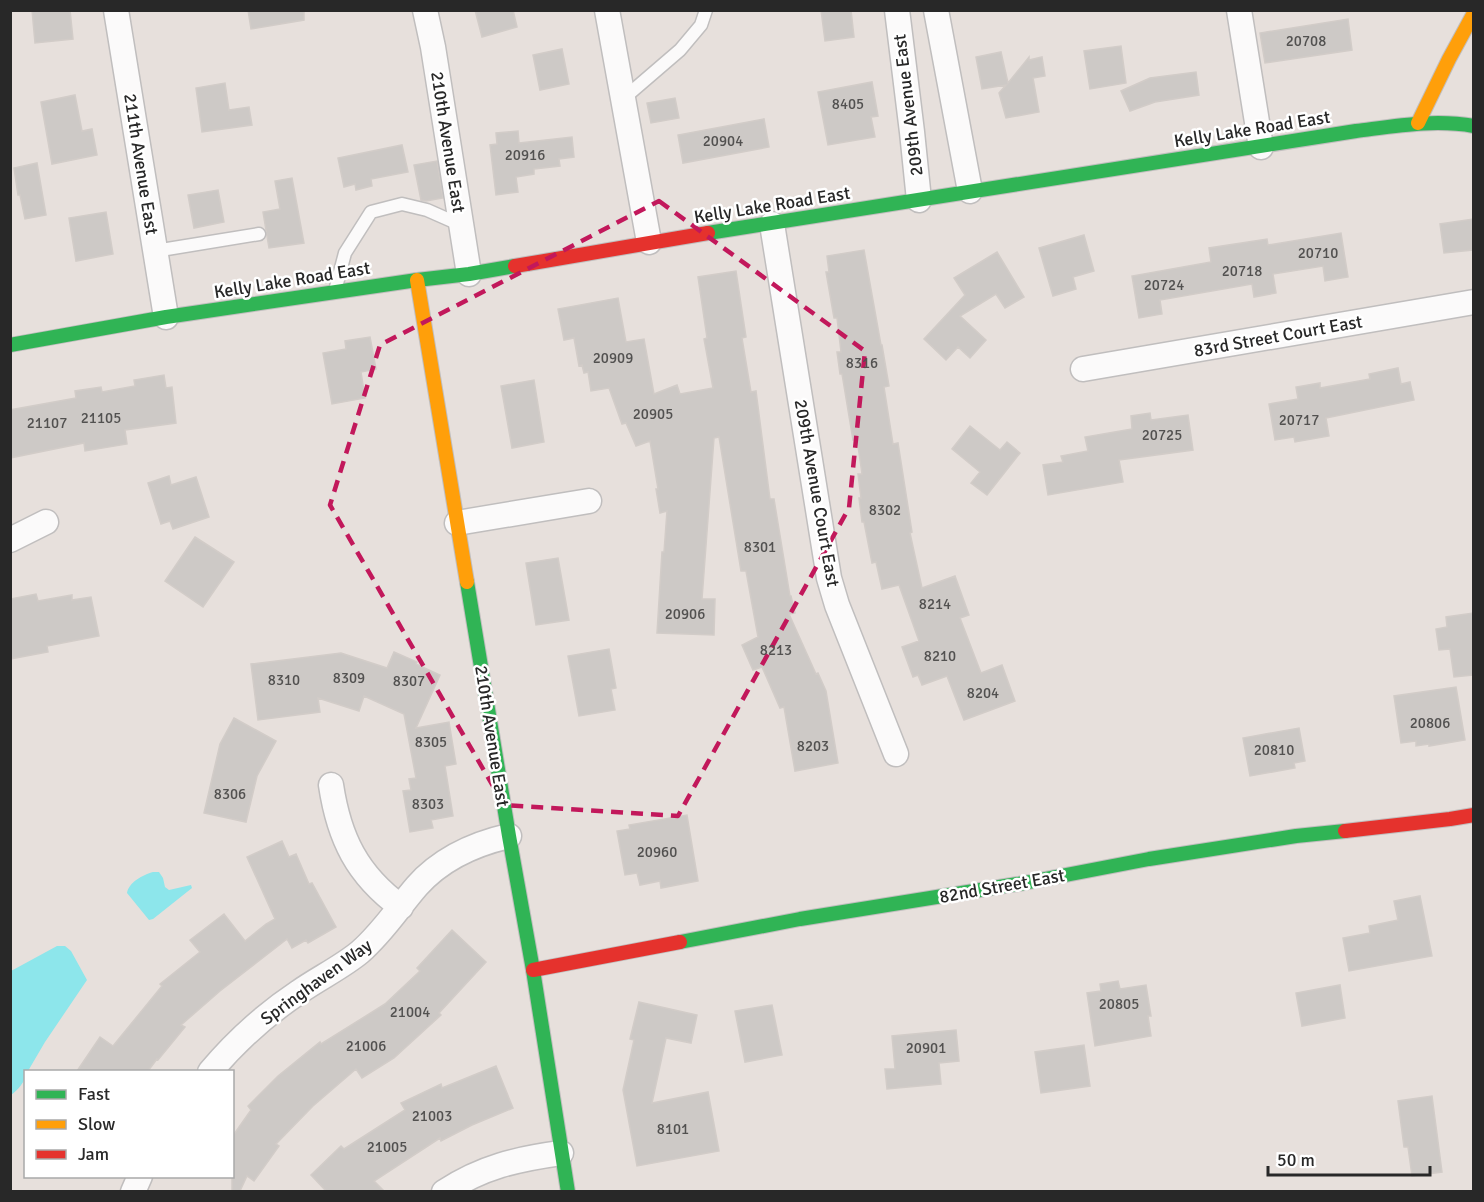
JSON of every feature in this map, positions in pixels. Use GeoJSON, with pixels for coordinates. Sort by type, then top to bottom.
{"type":"FeatureCollection","features":[{"type":"Feature","properties":{"kind":"street","name":"211th Avenue East"},"geometry":{"type":"LineString","coordinates":[[116,10],[166,317]]}},
{"type":"Feature","properties":{"kind":"street","name":"210th Avenue East"},"geometry":{"type":"LineString","coordinates":[[425,10],[433,47],[469,274]]}},
{"type":"Feature","properties":{"kind":"street"},"geometry":{"type":"LineString","coordinates":[[607,10],[649,242]]}},
{"type":"Feature","properties":{"kind":"street","name":"209th Avenue East"},"geometry":{"type":"LineString","coordinates":[[897,10],[920,200]]}},
{"type":"Feature","properties":{"kind":"street"},"geometry":{"type":"LineString","coordinates":[[936,10],[970,192]]}},
{"type":"Feature","properties":{"kind":"street"},"geometry":{"type":"LineString","coordinates":[[1239,10],[1261,147]]}},
{"type":"Feature","properties":{"kind":"street"},"geometry":{"type":"LineString","coordinates":[[1418,123],[1473,13]]}},
{"type":"Feature","properties":{"kind":"street","name":"Kelly Lake Road East"},"geometry":{"type":"LineString","coordinates":[[10,345],[166,317],[469,274],[649,242],[1418,123],[1462,123],[1473,126]]}},
{"type":"Feature","properties":{"kind":"street","name":"209th Avenue Court East"},"geometry":{"type":"LineString","coordinates":[[772,224],[829,578],[837,605],[896,754]]}},
{"type":"Feature","properties":{"kind":"street","name":"210th Avenue East"},"geometry":{"type":"LineString","coordinates":[[417,280],[568,1191]]}},
{"type":"Feature","properties":{"kind":"street","name":"83rd Street Court East"},"geometry":{"type":"LineString","coordinates":[[1083,369],[1473,302]]}},
{"type":"Feature","properties":{"kind":"street"},"geometry":{"type":"LineString","coordinates":[[457,523],[589,501]]}},
{"type":"Feature","properties":{"kind":"street"},"geometry":{"type":"LineString","coordinates":[[10,540],[46,522]]}},
{"type":"Feature","properties":{"kind":"street"},"geometry":{"type":"LineString","coordinates":[[331,785],[334,808],[341,832],[352,855],[365,874],[400,907]]}},
{"type":"Feature","properties":{"kind":"street","name":"82nd Street East"},"geometry":{"type":"LineString","coordinates":[[533,970],[800,919],[1024,883],[1149,859],[1296,836],[1473,815]]}},
{"type":"Feature","properties":{"kind":"street","name":"Springhaven Way"},"geometry":{"type":"LineString","coordinates":[[211,1070],[264,1018],[359,952],[383,930],[418,885],[439,866],[466,850],[490,840],[509,836]]}},
{"type":"Feature","properties":{"kind":"street"},"geometry":{"type":"LineString","coordinates":[[444,1191],[460,1181],[498,1165],[561,1153]]}},
{"type":"Feature","properties":{"kind":"lane"},"geometry":{"type":"LineString","coordinates":[[623,99],[680,50],[701,25],[706,10]]}},
{"type":"Feature","properties":{"kind":"lane"},"geometry":{"type":"LineString","coordinates":[[335,292],[345,254],[371,212],[402,204],[427,210],[461,225]]}},
{"type":"Feature","properties":{"kind":"lane"},"geometry":{"type":"LineString","coordinates":[[155,251],[259,234]]}},
{"type":"Feature","properties":{"kind":"highlighted area"},"geometry":{"type":"Polygon","coordinates":[[[659,201],[865,351],[849,508],[678,816],[504,805],[330,505],[380,345],[659,201]]]}},
{"type":"Feature","properties":{"kind":"water"},"geometry":{"type":"Polygon","coordinates":[[[153,872],[159,872],[165,887],[169,890],[191,885],[192,888],[149,920],[127,893],[133,882],[153,872]]]}},
{"type":"Feature","properties":{"kind":"water"},"geometry":{"type":"Polygon","coordinates":[[[57,946],[65,946],[71,951],[87,980],[29,1070],[24,1070],[24,1080],[11,1095],[11,971],[57,946]]]}},
{"type":"Feature","properties":{"kind":"building"},"geometry":{"type":"Polygon","coordinates":[[[32,10],[70,10],[73,39],[35,43],[32,10]]]}},
{"type":"Feature","properties":{"kind":"building"},"geometry":{"type":"Polygon","coordinates":[[[248,10],[304,10],[304,20],[251,29],[248,10]]]}},
{"type":"Feature","properties":{"kind":"building"},"geometry":{"type":"Polygon","coordinates":[[[475,10],[513,10],[517,27],[482,37],[475,10]]]}},
{"type":"Feature","properties":{"kind":"building"},"geometry":{"type":"Polygon","coordinates":[[[821,10],[851,10],[854,37],[825,41],[821,10]]]}},
{"type":"Feature","properties":{"kind":"building"},"geometry":{"type":"Polygon","coordinates":[[[1348,19],[1352,50],[1265,63],[1260,33],[1348,19]]]}},
{"type":"Feature","properties":{"kind":"building"},"geometry":{"type":"Polygon","coordinates":[[[1121,46],[1126,83],[1090,89],[1084,51],[1121,46]]]}},
{"type":"Feature","properties":{"kind":"building"},"geometry":{"type":"Polygon","coordinates":[[[562,49],[569,84],[540,90],[533,55],[562,49]]]}},
{"type":"Feature","properties":{"kind":"building"},"geometry":{"type":"Polygon","coordinates":[[[1001,52],[1008,83],[1029,57],[1029,60],[1042,57],[1045,76],[1033,78],[1039,112],[1006,118],[999,93],[1006,85],[982,89],[976,57],[1001,52]]]}},
{"type":"Feature","properties":{"kind":"building"},"geometry":{"type":"Polygon","coordinates":[[[1196,72],[1199,95],[1155,102],[1130,111],[1121,91],[1150,78],[1196,72]]]}},
{"type":"Feature","properties":{"kind":"building"},"geometry":{"type":"Polygon","coordinates":[[[872,82],[878,116],[871,117],[875,137],[828,145],[818,92],[872,82]]]}},
{"type":"Feature","properties":{"kind":"building"},"geometry":{"type":"Polygon","coordinates":[[[225,83],[229,110],[249,107],[252,125],[202,132],[196,88],[225,83]]]}},
{"type":"Feature","properties":{"kind":"building"},"geometry":{"type":"Polygon","coordinates":[[[75,95],[82,131],[92,129],[97,155],[52,164],[41,102],[75,95]]]}},
{"type":"Feature","properties":{"kind":"building"},"geometry":{"type":"Polygon","coordinates":[[[675,98],[679,118],[651,123],[647,103],[675,98]]]}},
{"type":"Feature","properties":{"kind":"building"},"geometry":{"type":"Polygon","coordinates":[[[764,119],[769,147],[683,163],[678,135],[764,119]]]}},
{"type":"Feature","properties":{"kind":"building"},"geometry":{"type":"Polygon","coordinates":[[[518,131],[519,143],[572,137],[574,157],[559,159],[560,166],[534,169],[534,174],[516,177],[518,192],[496,195],[490,145],[497,144],[496,133],[518,131]]]}},
{"type":"Feature","properties":{"kind":"building"},"geometry":{"type":"Polygon","coordinates":[[[402,145],[408,172],[371,179],[372,186],[356,190],[355,184],[344,187],[338,158],[402,145]]]}},
{"type":"Feature","properties":{"kind":"building"},"geometry":{"type":"Polygon","coordinates":[[[437,161],[443,198],[421,200],[414,165],[437,161]]]}},
{"type":"Feature","properties":{"kind":"building"},"geometry":{"type":"Polygon","coordinates":[[[37,163],[46,215],[25,219],[14,168],[37,163]]]}},
{"type":"Feature","properties":{"kind":"building"},"geometry":{"type":"Polygon","coordinates":[[[292,178],[304,243],[269,248],[263,212],[280,209],[275,181],[292,178]]]}},
{"type":"Feature","properties":{"kind":"building"},"geometry":{"type":"Polygon","coordinates":[[[218,190],[224,222],[194,228],[188,195],[218,190]]]}},
{"type":"Feature","properties":{"kind":"building"},"geometry":{"type":"Polygon","coordinates":[[[106,212],[113,254],[76,261],[69,218],[106,212]]]}},
{"type":"Feature","properties":{"kind":"building"},"geometry":{"type":"Polygon","coordinates":[[[1473,219],[1473,250],[1444,253],[1440,224],[1473,219]]]}},
{"type":"Feature","properties":{"kind":"building"},"geometry":{"type":"Polygon","coordinates":[[[1341,233],[1348,277],[1325,281],[1323,266],[1273,274],[1276,293],[1254,297],[1252,284],[1160,300],[1162,314],[1139,318],[1132,276],[1211,262],[1209,248],[1267,239],[1268,245],[1341,233]]]}},
{"type":"Feature","properties":{"kind":"building"},"geometry":{"type":"Polygon","coordinates":[[[1084,235],[1094,271],[1073,277],[1076,289],[1053,296],[1039,248],[1084,235]]]}},
{"type":"Feature","properties":{"kind":"building"},"geometry":{"type":"Polygon","coordinates":[[[864,250],[889,386],[884,387],[893,444],[898,443],[912,532],[910,533],[922,588],[955,576],[969,615],[960,618],[981,673],[1002,665],[1015,701],[964,720],[947,676],[922,685],[918,675],[913,677],[902,647],[919,641],[899,585],[882,589],[876,562],[872,563],[864,522],[862,522],[858,474],[862,474],[857,439],[853,440],[842,374],[840,374],[837,352],[841,352],[837,318],[834,318],[826,272],[829,272],[827,256],[864,250]]]}},
{"type":"Feature","properties":{"kind":"building"},"geometry":{"type":"Polygon","coordinates":[[[997,252],[1024,297],[1005,308],[996,294],[960,316],[986,340],[970,358],[958,347],[946,360],[924,339],[965,295],[954,278],[997,252]]]}},
{"type":"Feature","properties":{"kind":"building"},"geometry":{"type":"Polygon","coordinates":[[[736,271],[746,337],[742,338],[751,392],[756,391],[770,499],[774,499],[790,596],[795,613],[789,614],[826,691],[838,763],[795,771],[784,707],[780,708],[762,667],[753,670],[742,645],[758,637],[746,571],[741,571],[719,437],[714,438],[702,599],[715,599],[714,635],[657,633],[667,511],[660,513],[650,441],[636,446],[626,423],[622,424],[609,388],[591,391],[588,372],[584,373],[582,365],[579,366],[574,338],[564,340],[558,309],[618,298],[626,342],[644,339],[654,394],[677,385],[680,394],[713,388],[704,339],[707,338],[698,277],[736,271]]]}},
{"type":"Feature","properties":{"kind":"building"},"geometry":{"type":"Polygon","coordinates":[[[370,337],[376,369],[361,372],[365,398],[332,404],[323,353],[346,349],[345,341],[370,337]]]}},
{"type":"Feature","properties":{"kind":"building"},"geometry":{"type":"Polygon","coordinates":[[[1398,368],[1401,384],[1410,382],[1414,400],[1326,418],[1329,436],[1295,442],[1294,437],[1275,440],[1269,404],[1298,399],[1296,387],[1320,383],[1320,388],[1370,379],[1369,374],[1398,368]]]}},
{"type":"Feature","properties":{"kind":"building"},"geometry":{"type":"Polygon","coordinates":[[[164,375],[166,388],[172,387],[176,423],[125,430],[127,444],[85,451],[84,443],[10,458],[10,410],[76,398],[75,391],[101,387],[102,392],[135,386],[134,380],[164,375]]]}},
{"type":"Feature","properties":{"kind":"building"},"geometry":{"type":"Polygon","coordinates":[[[534,380],[544,442],[512,448],[501,386],[534,380]]]}},
{"type":"Feature","properties":{"kind":"building"},"geometry":{"type":"Polygon","coordinates":[[[1150,413],[1151,420],[1188,415],[1193,450],[1119,460],[1123,482],[1048,495],[1043,465],[1063,462],[1061,456],[1088,451],[1085,437],[1132,429],[1131,416],[1150,413]]]}},
{"type":"Feature","properties":{"kind":"building"},"geometry":{"type":"Polygon","coordinates":[[[970,426],[1000,450],[1007,442],[1020,453],[987,495],[971,483],[980,472],[952,449],[970,426]]]}},
{"type":"Feature","properties":{"kind":"building"},"geometry":{"type":"Polygon","coordinates":[[[169,476],[171,485],[196,477],[209,517],[173,529],[170,521],[161,524],[148,483],[169,476]]]}},
{"type":"Feature","properties":{"kind":"building"},"geometry":{"type":"Polygon","coordinates":[[[195,537],[234,562],[203,607],[165,581],[195,537]]]}},
{"type":"Feature","properties":{"kind":"building"},"geometry":{"type":"Polygon","coordinates":[[[558,558],[569,620],[536,625],[526,563],[558,558]]]}},
{"type":"Feature","properties":{"kind":"building"},"geometry":{"type":"Polygon","coordinates":[[[36,594],[38,601],[72,595],[72,600],[91,597],[99,636],[47,646],[48,652],[10,659],[10,599],[36,594]]]}},
{"type":"Feature","properties":{"kind":"building"},"geometry":{"type":"Polygon","coordinates":[[[1473,613],[1473,675],[1454,677],[1450,649],[1439,650],[1436,629],[1447,627],[1446,617],[1473,613]]]}},
{"type":"Feature","properties":{"kind":"building"},"geometry":{"type":"Polygon","coordinates":[[[609,649],[616,688],[611,689],[615,710],[579,716],[568,656],[609,649]]]}},
{"type":"Feature","properties":{"kind":"building"},"geometry":{"type":"Polygon","coordinates":[[[394,652],[440,675],[416,728],[449,722],[456,764],[445,766],[453,816],[431,820],[433,828],[410,832],[403,791],[411,790],[409,779],[416,778],[404,714],[364,696],[359,711],[318,698],[320,712],[258,720],[251,664],[341,653],[387,668],[394,652]]]}},
{"type":"Feature","properties":{"kind":"building"},"geometry":{"type":"Polygon","coordinates":[[[1456,687],[1465,740],[1429,746],[1429,744],[1416,746],[1416,741],[1401,743],[1394,696],[1456,687]]]}},
{"type":"Feature","properties":{"kind":"building"},"geometry":{"type":"Polygon","coordinates":[[[234,718],[276,741],[257,776],[246,822],[204,813],[220,744],[234,718]]]}},
{"type":"Feature","properties":{"kind":"building"},"geometry":{"type":"Polygon","coordinates":[[[1299,728],[1305,761],[1294,763],[1295,768],[1250,776],[1243,738],[1299,728]]]}},
{"type":"Feature","properties":{"kind":"building"},"geometry":{"type":"Polygon","coordinates":[[[687,815],[698,881],[661,888],[660,881],[640,885],[637,873],[625,875],[617,831],[630,829],[629,825],[687,815]]]}},
{"type":"Feature","properties":{"kind":"building"},"geometry":{"type":"Polygon","coordinates":[[[282,841],[289,857],[296,854],[309,884],[312,883],[336,927],[308,943],[306,940],[292,948],[287,939],[220,991],[181,1025],[185,1027],[149,1070],[78,1070],[100,1037],[113,1046],[162,986],[160,984],[200,952],[190,940],[224,914],[245,941],[275,919],[247,857],[282,841]]]}},
{"type":"Feature","properties":{"kind":"building"},"geometry":{"type":"Polygon","coordinates":[[[1420,896],[1432,956],[1349,971],[1343,938],[1370,933],[1369,926],[1398,920],[1394,901],[1420,896]]]}},
{"type":"Feature","properties":{"kind":"building"},"geometry":{"type":"Polygon","coordinates":[[[452,930],[486,962],[439,1013],[441,1015],[394,1058],[362,1078],[356,1069],[313,1106],[276,1144],[279,1146],[254,1181],[247,1176],[240,1191],[232,1191],[234,1134],[251,1110],[248,1106],[278,1076],[320,1042],[321,1044],[385,1004],[420,971],[417,968],[452,930]]]}},
{"type":"Feature","properties":{"kind":"building"},"geometry":{"type":"Polygon","coordinates":[[[1118,981],[1120,989],[1146,985],[1151,1016],[1148,1016],[1151,1036],[1095,1046],[1087,993],[1101,991],[1100,984],[1118,981]]]}},
{"type":"Feature","properties":{"kind":"building"},"geometry":{"type":"Polygon","coordinates":[[[1340,985],[1345,1018],[1302,1026],[1296,993],[1340,985]]]}},
{"type":"Feature","properties":{"kind":"building"},"geometry":{"type":"Polygon","coordinates":[[[639,1002],[697,1015],[691,1043],[666,1038],[652,1103],[708,1092],[719,1151],[637,1166],[623,1090],[634,1040],[630,1039],[639,1002]]]}},
{"type":"Feature","properties":{"kind":"building"},"geometry":{"type":"Polygon","coordinates":[[[772,1005],[782,1055],[745,1062],[735,1011],[772,1005]]]}},
{"type":"Feature","properties":{"kind":"building"},"geometry":{"type":"Polygon","coordinates":[[[956,1030],[959,1061],[939,1063],[941,1084],[887,1089],[885,1069],[895,1069],[892,1036],[956,1030]]]}},
{"type":"Feature","properties":{"kind":"building"},"geometry":{"type":"Polygon","coordinates":[[[1084,1045],[1090,1086],[1041,1093],[1035,1052],[1084,1045]]]}},
{"type":"Feature","properties":{"kind":"building"},"geometry":{"type":"Polygon","coordinates":[[[496,1066],[513,1108],[441,1141],[440,1138],[374,1181],[384,1191],[326,1191],[311,1175],[341,1146],[344,1149],[405,1110],[401,1103],[441,1084],[442,1088],[496,1066]]]}},
{"type":"Feature","properties":{"kind":"building"},"geometry":{"type":"Polygon","coordinates":[[[1432,1096],[1442,1172],[1412,1176],[1408,1147],[1404,1147],[1398,1101],[1432,1096]]]}},
{"type":"Feature","properties":{"kind":"traffic: fast"},"geometry":{"type":"LineString","coordinates":[[708,233],[1356,131],[1430,123],[1474,126]]}},
{"type":"Feature","properties":{"kind":"traffic: fast"},"geometry":{"type":"LineString","coordinates":[[10,345],[166,317],[515,266]]}},
{"type":"Feature","properties":{"kind":"traffic: fast"},"geometry":{"type":"LineString","coordinates":[[467,582],[568,1192]]}},
{"type":"Feature","properties":{"kind":"traffic: fast"},"geometry":{"type":"LineString","coordinates":[[680,942],[800,919],[1024,883],[1149,859],[1296,836],[1345,831]]}},
{"type":"Feature","properties":{"kind":"traffic: slow"},"geometry":{"type":"LineString","coordinates":[[1418,123],[1474,13]]}},
{"type":"Feature","properties":{"kind":"traffic: slow"},"geometry":{"type":"LineString","coordinates":[[417,280],[467,582]]}},
{"type":"Feature","properties":{"kind":"traffic: jam"},"geometry":{"type":"LineString","coordinates":[[515,266],[708,233]]}},
{"type":"Feature","properties":{"kind":"traffic: jam"},"geometry":{"type":"LineString","coordinates":[[1345,831],[1474,815]]}},
{"type":"Feature","properties":{"kind":"traffic: jam"},"geometry":{"type":"LineString","coordinates":[[533,970],[680,942]]}}]}
